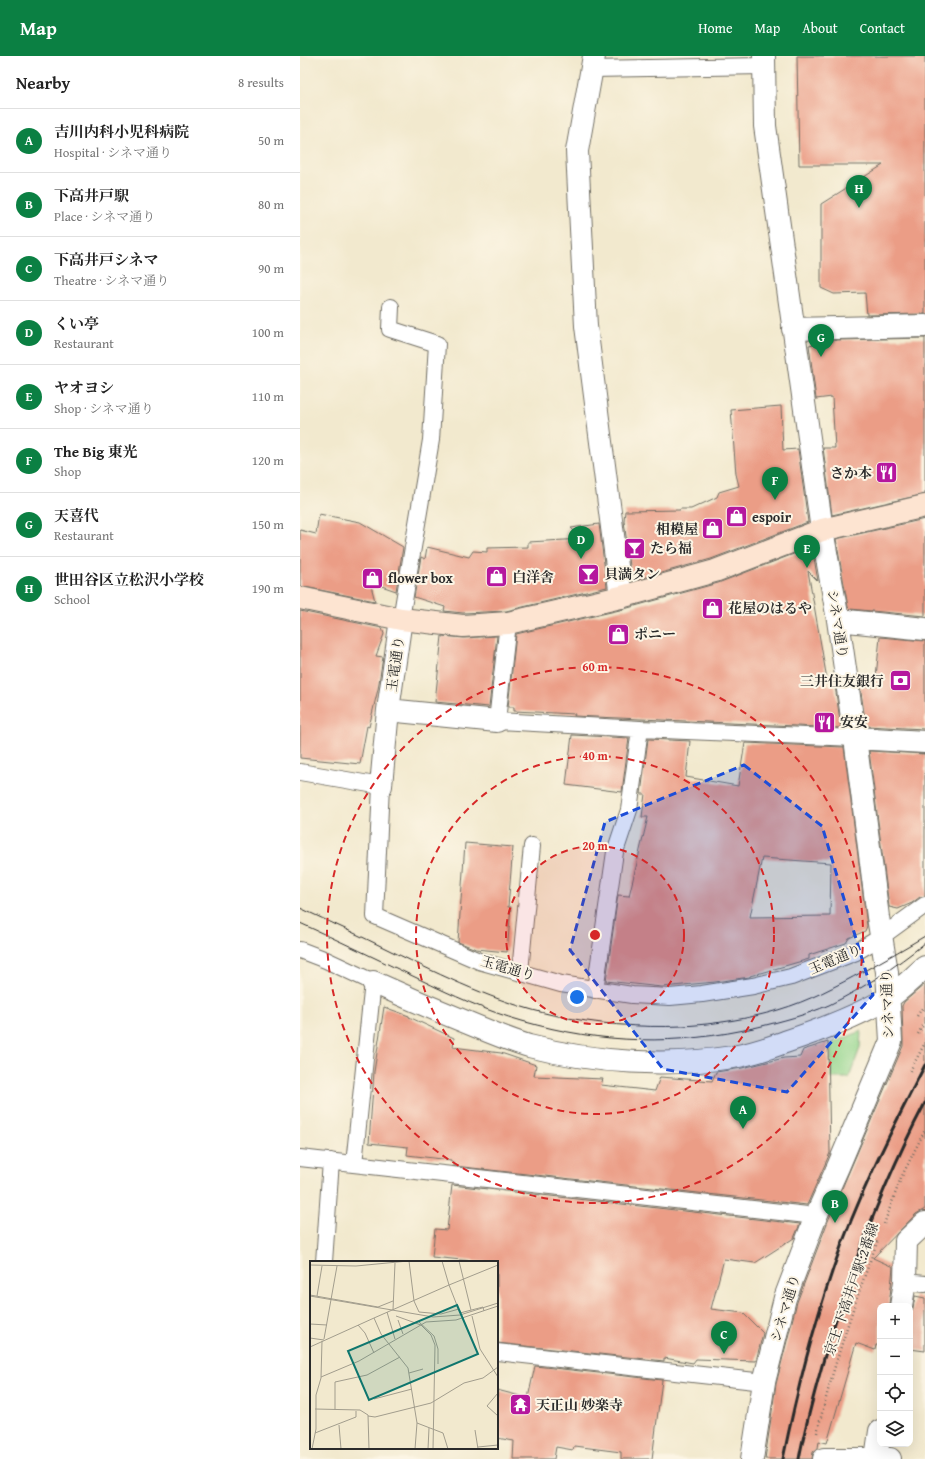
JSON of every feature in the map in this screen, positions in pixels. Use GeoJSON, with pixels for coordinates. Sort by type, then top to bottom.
{"type":"FeatureCollection","features":[{"type":"Feature","properties":{"kind":"main road"},"geometry":{"type":"LineString","coordinates":[[300,598],[401,619],[463,626],[508,623],[621,597],[715,571],[822,530],[925,506]]}},
{"type":"Feature","properties":{"kind":"street","name":"シネマ通り"},"geometry":{"type":"LineString","coordinates":[[752,1459],[764,1382],[785,1298],[816,1216],[891,1040],[886,966],[855,738],[838,620],[822,530],[765,126],[764,61]]}},
{"type":"Feature","properties":{"kind":"street"},"geometry":{"type":"LineString","coordinates":[[592,62],[577,151],[586,326],[621,597]]}},
{"type":"Feature","properties":{"kind":"street"},"geometry":{"type":"LineString","coordinates":[[793,329],[925,326]]}},
{"type":"Feature","properties":{"kind":"street","name":"玉電通り"},"geometry":{"type":"LineString","coordinates":[[381,786],[388,710],[401,619]]}},
{"type":"Feature","properties":{"kind":"street"},"geometry":{"type":"LineString","coordinates":[[838,620],[925,629]]}},
{"type":"Feature","properties":{"kind":"street"},"geometry":{"type":"LineString","coordinates":[[388,710],[497,721]]}},
{"type":"Feature","properties":{"kind":"street"},"geometry":{"type":"LineString","coordinates":[[855,738],[925,742]]}},
{"type":"Feature","properties":{"kind":"street"},"geometry":{"type":"LineString","coordinates":[[373,982],[442,1013],[529,1046],[572,1055],[611,1060],[691,1062],[735,1056],[818,1031],[859,1014],[889,997],[925,967]]}},
{"type":"Feature","properties":{"kind":"street"},"geometry":{"type":"LineString","coordinates":[[903,1303],[915,1283],[906,1240],[925,1223]]}},
{"type":"Feature","properties":{"kind":"street"},"geometry":{"type":"LineString","coordinates":[[824,1459],[883,1459],[882,1447]]}},
{"type":"Feature","properties":{"kind":"lane"},"geometry":{"type":"LineString","coordinates":[[592,62],[764,61]]}},
{"type":"Feature","properties":{"kind":"lane"},"geometry":{"type":"LineString","coordinates":[[391,307],[390,329],[437,344],[431,440],[401,619]]}},
{"type":"Feature","properties":{"kind":"lane"},"geometry":{"type":"LineString","coordinates":[[508,623],[497,721],[640,729],[855,738]]}},
{"type":"Feature","properties":{"kind":"lane"},"geometry":{"type":"LineString","coordinates":[[595,990],[615,852],[628,810],[640,729]]}},
{"type":"Feature","properties":{"kind":"lane"},"geometry":{"type":"LineString","coordinates":[[300,772],[381,786]]}},
{"type":"Feature","properties":{"kind":"lane","name":"玉電通り"},"geometry":{"type":"LineString","coordinates":[[381,786],[375,916],[479,961],[561,984],[632,995],[670,997],[754,986],[791,977],[823,966],[856,952],[881,937],[925,905]]}},
{"type":"Feature","properties":{"kind":"lane"},"geometry":{"type":"LineString","coordinates":[[520,972],[532,846]]}},
{"type":"Feature","properties":{"kind":"lane"},"geometry":{"type":"LineString","coordinates":[[300,950],[326,960],[373,982],[354,1164]]}},
{"type":"Feature","properties":{"kind":"lane"},"geometry":{"type":"LineString","coordinates":[[300,1158],[816,1216]]}},
{"type":"Feature","properties":{"kind":"lane"},"geometry":{"type":"LineString","coordinates":[[324,1261],[331,1161]]}},
{"type":"Feature","properties":{"kind":"lane"},"geometry":{"type":"LineString","coordinates":[[498,1352],[764,1382]]}},
{"type":"Feature","properties":{"kind":"path"},"geometry":{"type":"LineString","coordinates":[[907,1074],[925,1043]]}},
{"type":"Feature","properties":{"kind":"path","name":"京王 下高井戸駅:2番線"},"geometry":{"type":"LineString","coordinates":[[882,1228],[901,1178],[925,1130]]}},
{"type":"Feature","properties":{"kind":"path","name":"京王 下高井戸駅:2番線"},"geometry":{"type":"LineString","coordinates":[[816,1437],[828,1387],[855,1300],[880,1236]]}},
{"type":"Feature","properties":{"kind":"highlighted area"},"geometry":{"type":"Polygon","coordinates":[[[744,765],[822,826],[873,995],[787,1092],[663,1069],[570,950],[605,822],[744,765]]]}},
{"type":"Feature","properties":{"kind":"green space"},"geometry":{"type":"Polygon","coordinates":[[[861,1031],[860,1048],[849,1078],[831,1078],[831,1044],[861,1031]]]}},
{"type":"Feature","properties":{"kind":"building"},"geometry":{"type":"Polygon","coordinates":[[[797,56],[925,56],[925,314],[867,315],[865,293],[834,294],[821,288],[821,204],[883,165],[799,165],[797,56]]]}},
{"type":"Feature","properties":{"kind":"building"},"geometry":{"type":"Polygon","coordinates":[[[925,338],[925,494],[832,515],[823,448],[835,448],[832,397],[816,399],[809,345],[838,340],[925,338]]]}},
{"type":"Feature","properties":{"kind":"building"},"geometry":{"type":"Polygon","coordinates":[[[781,406],[783,450],[798,449],[808,522],[711,559],[632,581],[624,521],[625,511],[691,509],[717,497],[719,492],[739,486],[736,474],[731,410],[781,406]]]}},
{"type":"Feature","properties":{"kind":"building"},"geometry":{"type":"Polygon","coordinates":[[[319,514],[360,522],[403,547],[396,591],[370,582],[375,601],[300,586],[300,530],[316,534],[319,514]]]}},
{"type":"Feature","properties":{"kind":"building"},"geometry":{"type":"Polygon","coordinates":[[[925,519],[925,616],[850,609],[848,607],[836,539],[925,519]]]}},
{"type":"Feature","properties":{"kind":"building"},"geometry":{"type":"Polygon","coordinates":[[[599,524],[607,587],[506,611],[463,613],[444,611],[445,607],[414,597],[421,557],[425,559],[427,547],[469,557],[473,551],[487,552],[487,548],[528,547],[528,542],[583,539],[571,528],[599,524]]]}},
{"type":"Feature","properties":{"kind":"building"},"geometry":{"type":"Polygon","coordinates":[[[812,547],[818,581],[808,571],[828,685],[835,685],[841,728],[574,716],[575,714],[514,711],[514,707],[508,707],[516,634],[624,609],[718,583],[812,547]]]}},
{"type":"Feature","properties":{"kind":"building"},"geometry":{"type":"Polygon","coordinates":[[[300,611],[382,628],[384,634],[376,656],[383,657],[378,689],[369,727],[367,726],[360,764],[300,758],[300,611]]]}},
{"type":"Feature","properties":{"kind":"building"},"geometry":{"type":"Polygon","coordinates":[[[442,636],[464,638],[497,636],[489,707],[435,702],[442,636]]]}},
{"type":"Feature","properties":{"kind":"building","name":"三井住友銀行"},"geometry":{"type":"Polygon","coordinates":[[[880,637],[925,641],[925,729],[866,726],[860,686],[875,687],[880,637]]]}},
{"type":"Feature","properties":{"kind":"building"},"geometry":{"type":"Polygon","coordinates":[[[572,735],[629,738],[622,792],[566,785],[572,735]]]}},
{"type":"Feature","properties":{"kind":"building"},"geometry":{"type":"Polygon","coordinates":[[[648,739],[690,741],[686,777],[738,786],[745,743],[844,747],[867,926],[865,931],[849,938],[846,943],[809,955],[809,959],[750,977],[662,987],[606,981],[618,895],[629,896],[648,817],[642,817],[645,794],[641,794],[648,739]],[[762,858],[750,917],[830,916],[831,863],[762,858]]]}},
{"type":"Feature","properties":{"kind":"building"},"geometry":{"type":"Polygon","coordinates":[[[869,751],[925,754],[925,896],[920,897],[912,903],[898,909],[889,907],[869,751]]]}},
{"type":"Feature","properties":{"kind":"building"},"geometry":{"type":"Polygon","coordinates":[[[465,843],[513,847],[508,907],[511,907],[507,952],[476,949],[458,942],[465,843]]]}},
{"type":"Feature","properties":{"kind":"building"},"geometry":{"type":"Polygon","coordinates":[[[925,984],[925,1209],[916,1214],[873,1258],[893,1267],[889,1303],[877,1303],[877,1345],[875,1350],[856,1343],[827,1443],[819,1441],[818,1448],[813,1452],[812,1459],[765,1459],[776,1384],[797,1302],[828,1221],[903,1046],[902,1006],[904,1002],[925,984]]]}},
{"type":"Feature","properties":{"kind":"building"},"geometry":{"type":"Polygon","coordinates":[[[384,1007],[409,1016],[454,1038],[453,1047],[501,1053],[536,1065],[534,1076],[603,1079],[601,1085],[655,1091],[660,1077],[712,1081],[716,1072],[742,1068],[784,1058],[800,1057],[803,1050],[828,1042],[830,1153],[807,1205],[454,1166],[454,1162],[451,1162],[451,1160],[407,1155],[408,1147],[369,1143],[374,1072],[384,1007]]]}},
{"type":"Feature","properties":{"kind":"building"},"geometry":{"type":"Polygon","coordinates":[[[452,1185],[800,1224],[794,1238],[755,1263],[724,1259],[711,1309],[743,1313],[763,1333],[756,1361],[696,1359],[693,1363],[664,1358],[664,1361],[498,1343],[498,1261],[472,1261],[432,1257],[435,1229],[447,1230],[452,1185]]]}},
{"type":"Feature","properties":{"kind":"building"},"geometry":{"type":"Polygon","coordinates":[[[915,1296],[925,1298],[925,1351],[913,1349],[913,1308],[915,1296]]]}},
{"type":"Feature","properties":{"kind":"building"},"geometry":{"type":"Polygon","coordinates":[[[535,1366],[662,1380],[652,1459],[621,1459],[621,1452],[574,1446],[573,1450],[556,1447],[554,1459],[513,1459],[514,1441],[498,1438],[498,1390],[528,1398],[535,1366]]]}},
{"type":"Feature","properties":{"kind":"tram line"},"geometry":{"type":"LineString","coordinates":[[300,908],[450,979],[491,996],[532,1010],[553,1015],[601,1023],[634,1026],[683,1026],[707,1024],[731,1021],[778,1010],[833,988],[925,936]]}},
{"type":"Feature","properties":{"kind":"tram line"},"geometry":{"type":"LineString","coordinates":[[300,923],[444,991],[495,1012],[552,1029],[611,1038],[640,1040],[669,1040],[728,1033],[767,1025],[812,1012],[829,1005],[867,984],[891,969],[925,943]]}},
{"type":"Feature","properties":{"kind":"railway"},"geometry":{"type":"LineString","coordinates":[[783,1459],[811,1339],[842,1243],[875,1165],[925,1065]]}},
{"type":"Feature","properties":{"kind":"railway"},"geometry":{"type":"LineString","coordinates":[[799,1459],[823,1362],[855,1263],[881,1198],[909,1134],[925,1103]]}},
{"type":"Feature","properties":{"kind":"place","name":"世田谷区立松沢小学校"},"geometry":{"type":"Point","coordinates":[859,208]}},
{"type":"Feature","properties":{"kind":"place","name":"天喜代"},"geometry":{"type":"Point","coordinates":[821,357]}},
{"type":"Feature","properties":{"kind":"place","name":"さか本"},"geometry":{"type":"Point","coordinates":[887,473]}},
{"type":"Feature","properties":{"kind":"place","name":"The Big 東光"},"geometry":{"type":"Point","coordinates":[775,500]}},
{"type":"Feature","properties":{"kind":"place","name":"espoir"},"geometry":{"type":"Point","coordinates":[736,517]}},
{"type":"Feature","properties":{"kind":"place","name":"相模屋"},"geometry":{"type":"Point","coordinates":[713,529]}},
{"type":"Feature","properties":{"kind":"place","name":"たら福"},"geometry":{"type":"Point","coordinates":[635,548]}},
{"type":"Feature","properties":{"kind":"place","name":"くい亭"},"geometry":{"type":"Point","coordinates":[581,559]}},
{"type":"Feature","properties":{"kind":"place","name":"ヤオヨシ"},"geometry":{"type":"Point","coordinates":[807,568]}},
{"type":"Feature","properties":{"kind":"place","name":"貝満タン"},"geometry":{"type":"Point","coordinates":[589,574]}},
{"type":"Feature","properties":{"kind":"place","name":"白洋舎"},"geometry":{"type":"Point","coordinates":[496,577]}},
{"type":"Feature","properties":{"kind":"place","name":"flower box"},"geometry":{"type":"Point","coordinates":[372,578]}},
{"type":"Feature","properties":{"kind":"place","name":"花屋のはるや"},"geometry":{"type":"Point","coordinates":[712,608]}},
{"type":"Feature","properties":{"kind":"place","name":"ポニー"},"geometry":{"type":"Point","coordinates":[619,634]}},
{"type":"Feature","properties":{"kind":"place","name":"三井住友銀行"},"geometry":{"type":"Point","coordinates":[900,681]}},
{"type":"Feature","properties":{"kind":"place","name":"安安"},"geometry":{"type":"Point","coordinates":[825,722]}},
{"type":"Feature","properties":{"kind":"place","name":"吉川内科小児科病院"},"geometry":{"type":"Point","coordinates":[743,1129]}},
{"type":"Feature","properties":{"kind":"place","name":"下高井戸駅"},"geometry":{"type":"Point","coordinates":[835,1223]}},
{"type":"Feature","properties":{"kind":"place","name":"下高井戸シネマ"},"geometry":{"type":"Point","coordinates":[724,1354]}},
{"type":"Feature","properties":{"kind":"place","name":"天正山 妙楽寺"},"geometry":{"type":"Point","coordinates":[520,1405]}}]}
